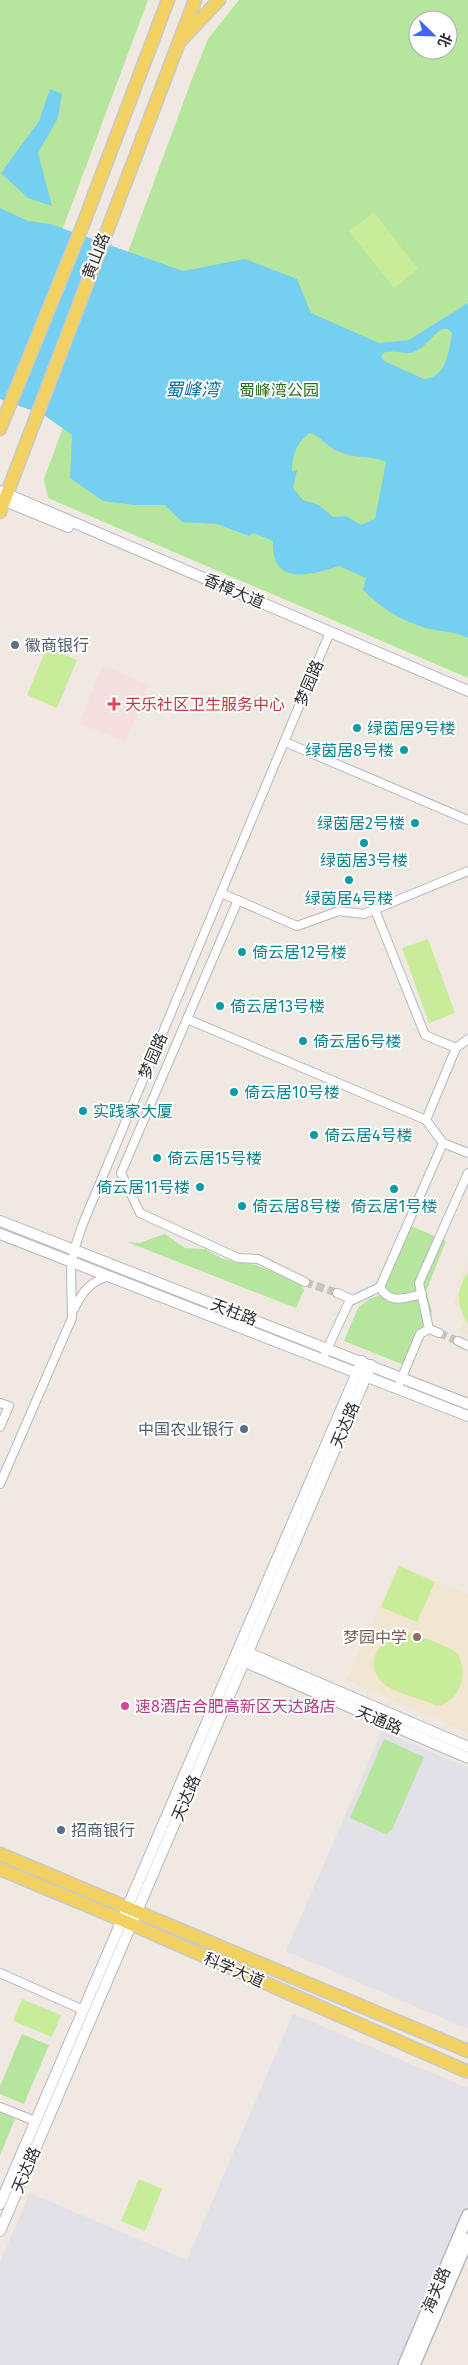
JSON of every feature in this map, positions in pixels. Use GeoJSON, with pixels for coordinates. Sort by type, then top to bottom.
{"type":"FeatureCollection","features":[{"type":"Feature","properties":{"kind":"main road"},"geometry":{"type":"LineString","coordinates":[[0,429],[82,227],[167,0]]}},
{"type":"Feature","properties":{"kind":"main road"},"geometry":{"type":"LineString","coordinates":[[176,46],[219,0]]}},
{"type":"Feature","properties":{"kind":"main road","name":"黄山路"},"geometry":{"type":"LineString","coordinates":[[2,499],[35,418],[192,3]]}},
{"type":"Feature","properties":{"kind":"main road","name":"科学大道"},"geometry":{"type":"LineString","coordinates":[[0,1854],[129,1917],[468,2072]]}},
{"type":"Feature","properties":{"kind":"main road","name":"科学大道"},"geometry":{"type":"LineString","coordinates":[[0,1869],[277,1969],[468,2051]]}},
{"type":"Feature","properties":{"kind":"main road","name":"海关路"},"geometry":{"type":"LineString","coordinates":[[404,2365],[468,2215]]}},
{"type":"Feature","properties":{"kind":"main road","name":"海关路"},"geometry":{"type":"LineString","coordinates":[[414,2365],[468,2239]]}},
{"type":"Feature","properties":{"kind":"street","name":"香樟大道"},"geometry":{"type":"LineString","coordinates":[[2,499],[468,691]]}},
{"type":"Feature","properties":{"kind":"street","name":"香樟大道"},"geometry":{"type":"LineString","coordinates":[[330,635],[468,697]]}},
{"type":"Feature","properties":{"kind":"street","name":"梦园路"},"geometry":{"type":"LineString","coordinates":[[0,1484],[74,1311],[72,1262],[82,1226],[330,635]]}},
{"type":"Feature","properties":{"kind":"street"},"geometry":{"type":"LineString","coordinates":[[285,742],[468,820]]}},
{"type":"Feature","properties":{"kind":"street"},"geometry":{"type":"LineString","coordinates":[[222,893],[297,926],[339,911],[364,914],[468,871]]}},
{"type":"Feature","properties":{"kind":"street"},"geometry":{"type":"LineString","coordinates":[[238,900],[121,1173],[140,1213],[238,1258],[258,1259],[305,1282]]}},
{"type":"Feature","properties":{"kind":"street"},"geometry":{"type":"LineString","coordinates":[[375,910],[425,1035],[456,1048]]}},
{"type":"Feature","properties":{"kind":"street"},"geometry":{"type":"LineString","coordinates":[[187,1019],[426,1120],[443,1143],[468,1153]]}},
{"type":"Feature","properties":{"kind":"street"},"geometry":{"type":"LineString","coordinates":[[426,1120],[456,1048],[468,1039]]}},
{"type":"Feature","properties":{"kind":"street"},"geometry":{"type":"LineString","coordinates":[[337,1293],[350,1300],[354,1300],[380,1287],[443,1143]]}},
{"type":"Feature","properties":{"kind":"street"},"geometry":{"type":"LineString","coordinates":[[429,1329],[419,1283],[468,1173]]}},
{"type":"Feature","properties":{"kind":"street","name":"天柱路"},"geometry":{"type":"LineString","coordinates":[[0,1221],[468,1404]]}},
{"type":"Feature","properties":{"kind":"street","name":"天柱路"},"geometry":{"type":"LineString","coordinates":[[0,1234],[468,1416]]}},
{"type":"Feature","properties":{"kind":"street"},"geometry":{"type":"LineString","coordinates":[[74,1311],[80,1296],[90,1284],[107,1277]]}},
{"type":"Feature","properties":{"kind":"street"},"geometry":{"type":"LineString","coordinates":[[380,1287],[385,1296],[392,1299],[422,1294]]}},
{"type":"Feature","properties":{"kind":"street"},"geometry":{"type":"LineString","coordinates":[[322,1360],[350,1300]]}},
{"type":"Feature","properties":{"kind":"street"},"geometry":{"type":"LineString","coordinates":[[429,1329],[439,1333]]}},
{"type":"Feature","properties":{"kind":"street"},"geometry":{"type":"LineString","coordinates":[[398,1388],[420,1334],[429,1329]]}},
{"type":"Feature","properties":{"kind":"street"},"geometry":{"type":"LineString","coordinates":[[458,1341],[468,1346]]}},
{"type":"Feature","properties":{"kind":"street","name":"天达路"},"geometry":{"type":"LineString","coordinates":[[0,2231],[129,1917],[366,1363]]}},
{"type":"Feature","properties":{"kind":"street"},"geometry":{"type":"LineString","coordinates":[[0,1402],[9,1406],[0,1427]]}},
{"type":"Feature","properties":{"kind":"street","name":"天通路"},"geometry":{"type":"LineString","coordinates":[[242,1655],[468,1747]]}},
{"type":"Feature","properties":{"kind":"street","name":"天通路"},"geometry":{"type":"LineString","coordinates":[[242,1655],[468,1758]]}},
{"type":"Feature","properties":{"kind":"street","name":"天达路"},"geometry":{"type":"LineString","coordinates":[[0,2204],[83,2010],[129,1917]]}},
{"type":"Feature","properties":{"kind":"street"},"geometry":{"type":"LineString","coordinates":[[0,1974],[83,2010]]}},
{"type":"Feature","properties":{"kind":"street"},"geometry":{"type":"LineString","coordinates":[[0,2107],[35,2121]]}},
{"type":"Feature","properties":{"kind":"shaded area","name":"天乐社区卫生服务中心"},"geometry":{"type":"Polygon","coordinates":[[[103,665],[149,685],[125,742],[79,723],[103,665]]]}},
{"type":"Feature","properties":{"kind":"shaded area"},"geometry":{"type":"Polygon","coordinates":[[[468,1260],[468,1312],[453,1305],[460,1288],[457,1286],[468,1260]]]}},
{"type":"Feature","properties":{"kind":"shaded area"},"geometry":{"type":"Polygon","coordinates":[[[468,1312],[468,1334],[460,1331],[468,1312]]]}},
{"type":"Feature","properties":{"kind":"shaded area","name":"梦园中学"},"geometry":{"type":"Polygon","coordinates":[[[398,1564],[468,1594],[468,1733],[347,1680],[398,1564]]]}},
{"type":"Feature","properties":{"kind":"shaded area"},"geometry":{"type":"Polygon","coordinates":[[[382,1731],[468,1768],[468,2029],[286,1951],[382,1731]]]}},
{"type":"Feature","properties":{"kind":"shaded area"},"geometry":{"type":"Polygon","coordinates":[[[293,2014],[468,2088],[468,2205],[399,2365],[0,2365],[0,2262],[30,2193],[187,2260],[293,2014]]]}},
{"type":"Feature","properties":{"kind":"green space"},"geometry":{"type":"Polygon","coordinates":[[[0,0],[148,0],[0,397],[0,0]]]}},
{"type":"Feature","properties":{"kind":"green space","name":"蜀峰湾公园"},"geometry":{"type":"Polygon","coordinates":[[[239,0],[468,0],[468,678],[48,498],[44,479],[208,39],[239,0]]]}},
{"type":"Feature","properties":{"kind":"green space"},"geometry":{"type":"Polygon","coordinates":[[[374,212],[418,269],[394,288],[349,231],[374,212]]]}},
{"type":"Feature","properties":{"kind":"green space"},"geometry":{"type":"Polygon","coordinates":[[[47,647],[77,660],[57,708],[27,695],[47,647]]]}},
{"type":"Feature","properties":{"kind":"green space"},"geometry":{"type":"Polygon","coordinates":[[[428,939],[455,1013],[429,1023],[402,948],[428,939]]]}},
{"type":"Feature","properties":{"kind":"green space"},"geometry":{"type":"Polygon","coordinates":[[[411,1226],[446,1241],[426,1291],[432,1312],[413,1357],[404,1365],[344,1341],[358,1308],[369,1299],[380,1295],[411,1226]]]}},
{"type":"Feature","properties":{"kind":"green space"},"geometry":{"type":"Polygon","coordinates":[[[165,1234],[185,1248],[205,1249],[223,1259],[256,1265],[300,1283],[304,1290],[296,1308],[127,1242],[139,1243],[165,1234]]]}},
{"type":"Feature","properties":{"kind":"green space"},"geometry":{"type":"Polygon","coordinates":[[[468,1273],[468,1324],[460,1305],[459,1292],[468,1273]]]}},
{"type":"Feature","properties":{"kind":"green space"},"geometry":{"type":"Polygon","coordinates":[[[399,1566],[435,1582],[417,1622],[381,1607],[399,1566]]]}},
{"type":"Feature","properties":{"kind":"green space"},"geometry":{"type":"Polygon","coordinates":[[[407,1632],[441,1644],[458,1654],[461,1662],[462,1678],[457,1692],[446,1703],[438,1706],[401,1693],[388,1687],[377,1676],[374,1659],[377,1651],[389,1638],[407,1632]]]}},
{"type":"Feature","properties":{"kind":"green space"},"geometry":{"type":"Polygon","coordinates":[[[384,1739],[424,1757],[392,1830],[386,1834],[350,1818],[384,1739]]]}},
{"type":"Feature","properties":{"kind":"green space"},"geometry":{"type":"Polygon","coordinates":[[[22,1999],[61,2015],[52,2037],[13,2021],[22,1999]]]}},
{"type":"Feature","properties":{"kind":"green space"},"geometry":{"type":"Polygon","coordinates":[[[22,2034],[49,2045],[24,2104],[0,2094],[0,2086],[22,2034]]]}},
{"type":"Feature","properties":{"kind":"green space"},"geometry":{"type":"Polygon","coordinates":[[[0,2112],[15,2119],[0,2155],[0,2112]]]}},
{"type":"Feature","properties":{"kind":"green space"},"geometry":{"type":"Polygon","coordinates":[[[139,2179],[162,2189],[145,2231],[121,2221],[139,2179]]]}},
{"type":"Feature","properties":{"kind":"water"},"geometry":{"type":"Polygon","coordinates":[[[50,89],[62,94],[58,118],[38,153],[52,206],[28,198],[1,173],[39,121],[50,89]]]}},
{"type":"Feature","properties":{"kind":"water","name":"蜀峰湾"},"geometry":{"type":"Polygon","coordinates":[[[0,208],[28,221],[50,224],[183,271],[245,259],[297,279],[311,313],[379,343],[409,340],[468,303],[468,638],[458,634],[426,628],[400,618],[377,603],[363,590],[366,578],[339,566],[316,573],[294,574],[285,571],[278,565],[274,555],[273,541],[254,533],[249,536],[217,524],[182,522],[165,505],[134,505],[103,501],[70,478],[72,435],[44,415],[0,399],[0,208]],[[442,329],[414,352],[387,352],[383,353],[381,357],[384,361],[424,379],[432,377],[438,374],[446,362],[450,347],[452,333],[448,329],[442,329]],[[310,433],[301,440],[294,454],[292,471],[297,470],[293,488],[303,500],[319,505],[333,517],[346,516],[361,525],[375,519],[386,462],[375,458],[351,456],[340,452],[310,433]]]}},
{"type":"Feature","properties":{"kind":"tunnel"},"geometry":{"type":"LineString","coordinates":[[305,1282],[337,1293]]}},
{"type":"Feature","properties":{"kind":"tunnel"},"geometry":{"type":"LineString","coordinates":[[439,1333],[458,1341]]}},
{"type":"Feature","properties":{"kind":"place","name":"徽商银行"},"geometry":{"type":"Point","coordinates":[15,645]}},
{"type":"Feature","properties":{"kind":"place","name":"天乐社区卫生服务中心"},"geometry":{"type":"Point","coordinates":[114,704]}},
{"type":"Feature","properties":{"kind":"place","name":"绿茵居9号楼"},"geometry":{"type":"Point","coordinates":[357,728]}},
{"type":"Feature","properties":{"kind":"place","name":"绿茵居8号楼"},"geometry":{"type":"Point","coordinates":[404,750]}},
{"type":"Feature","properties":{"kind":"place","name":"绿茵居2号楼"},"geometry":{"type":"Point","coordinates":[415,823]}},
{"type":"Feature","properties":{"kind":"place","name":"绿茵居3号楼"},"geometry":{"type":"Point","coordinates":[364,843]}},
{"type":"Feature","properties":{"kind":"place","name":"绿茵居4号楼"},"geometry":{"type":"Point","coordinates":[349,880]}},
{"type":"Feature","properties":{"kind":"place","name":"倚云居12号楼"},"geometry":{"type":"Point","coordinates":[242,952]}},
{"type":"Feature","properties":{"kind":"place","name":"倚云居13号楼"},"geometry":{"type":"Point","coordinates":[220,1006]}},
{"type":"Feature","properties":{"kind":"place","name":"倚云居6号楼"},"geometry":{"type":"Point","coordinates":[303,1041]}},
{"type":"Feature","properties":{"kind":"place","name":"倚云居10号楼"},"geometry":{"type":"Point","coordinates":[234,1092]}},
{"type":"Feature","properties":{"kind":"place","name":"实践家大厦"},"geometry":{"type":"Point","coordinates":[83,1111]}},
{"type":"Feature","properties":{"kind":"place","name":"倚云居4号楼"},"geometry":{"type":"Point","coordinates":[314,1135]}},
{"type":"Feature","properties":{"kind":"place","name":"倚云居15号楼"},"geometry":{"type":"Point","coordinates":[157,1158]}},
{"type":"Feature","properties":{"kind":"place","name":"倚云居11号楼"},"geometry":{"type":"Point","coordinates":[200,1187]}},
{"type":"Feature","properties":{"kind":"place","name":"倚云居1号楼"},"geometry":{"type":"Point","coordinates":[394,1189]}},
{"type":"Feature","properties":{"kind":"place","name":"倚云居8号楼"},"geometry":{"type":"Point","coordinates":[242,1206]}},
{"type":"Feature","properties":{"kind":"place","name":"中国农业银行"},"geometry":{"type":"Point","coordinates":[244,1429]}},
{"type":"Feature","properties":{"kind":"place","name":"梦园中学"},"geometry":{"type":"Point","coordinates":[417,1637]}},
{"type":"Feature","properties":{"kind":"place","name":"速8酒店合肥高新区天达路店"},"geometry":{"type":"Point","coordinates":[125,1706]}},
{"type":"Feature","properties":{"kind":"place","name":"招商银行"},"geometry":{"type":"Point","coordinates":[61,1830]}}]}
